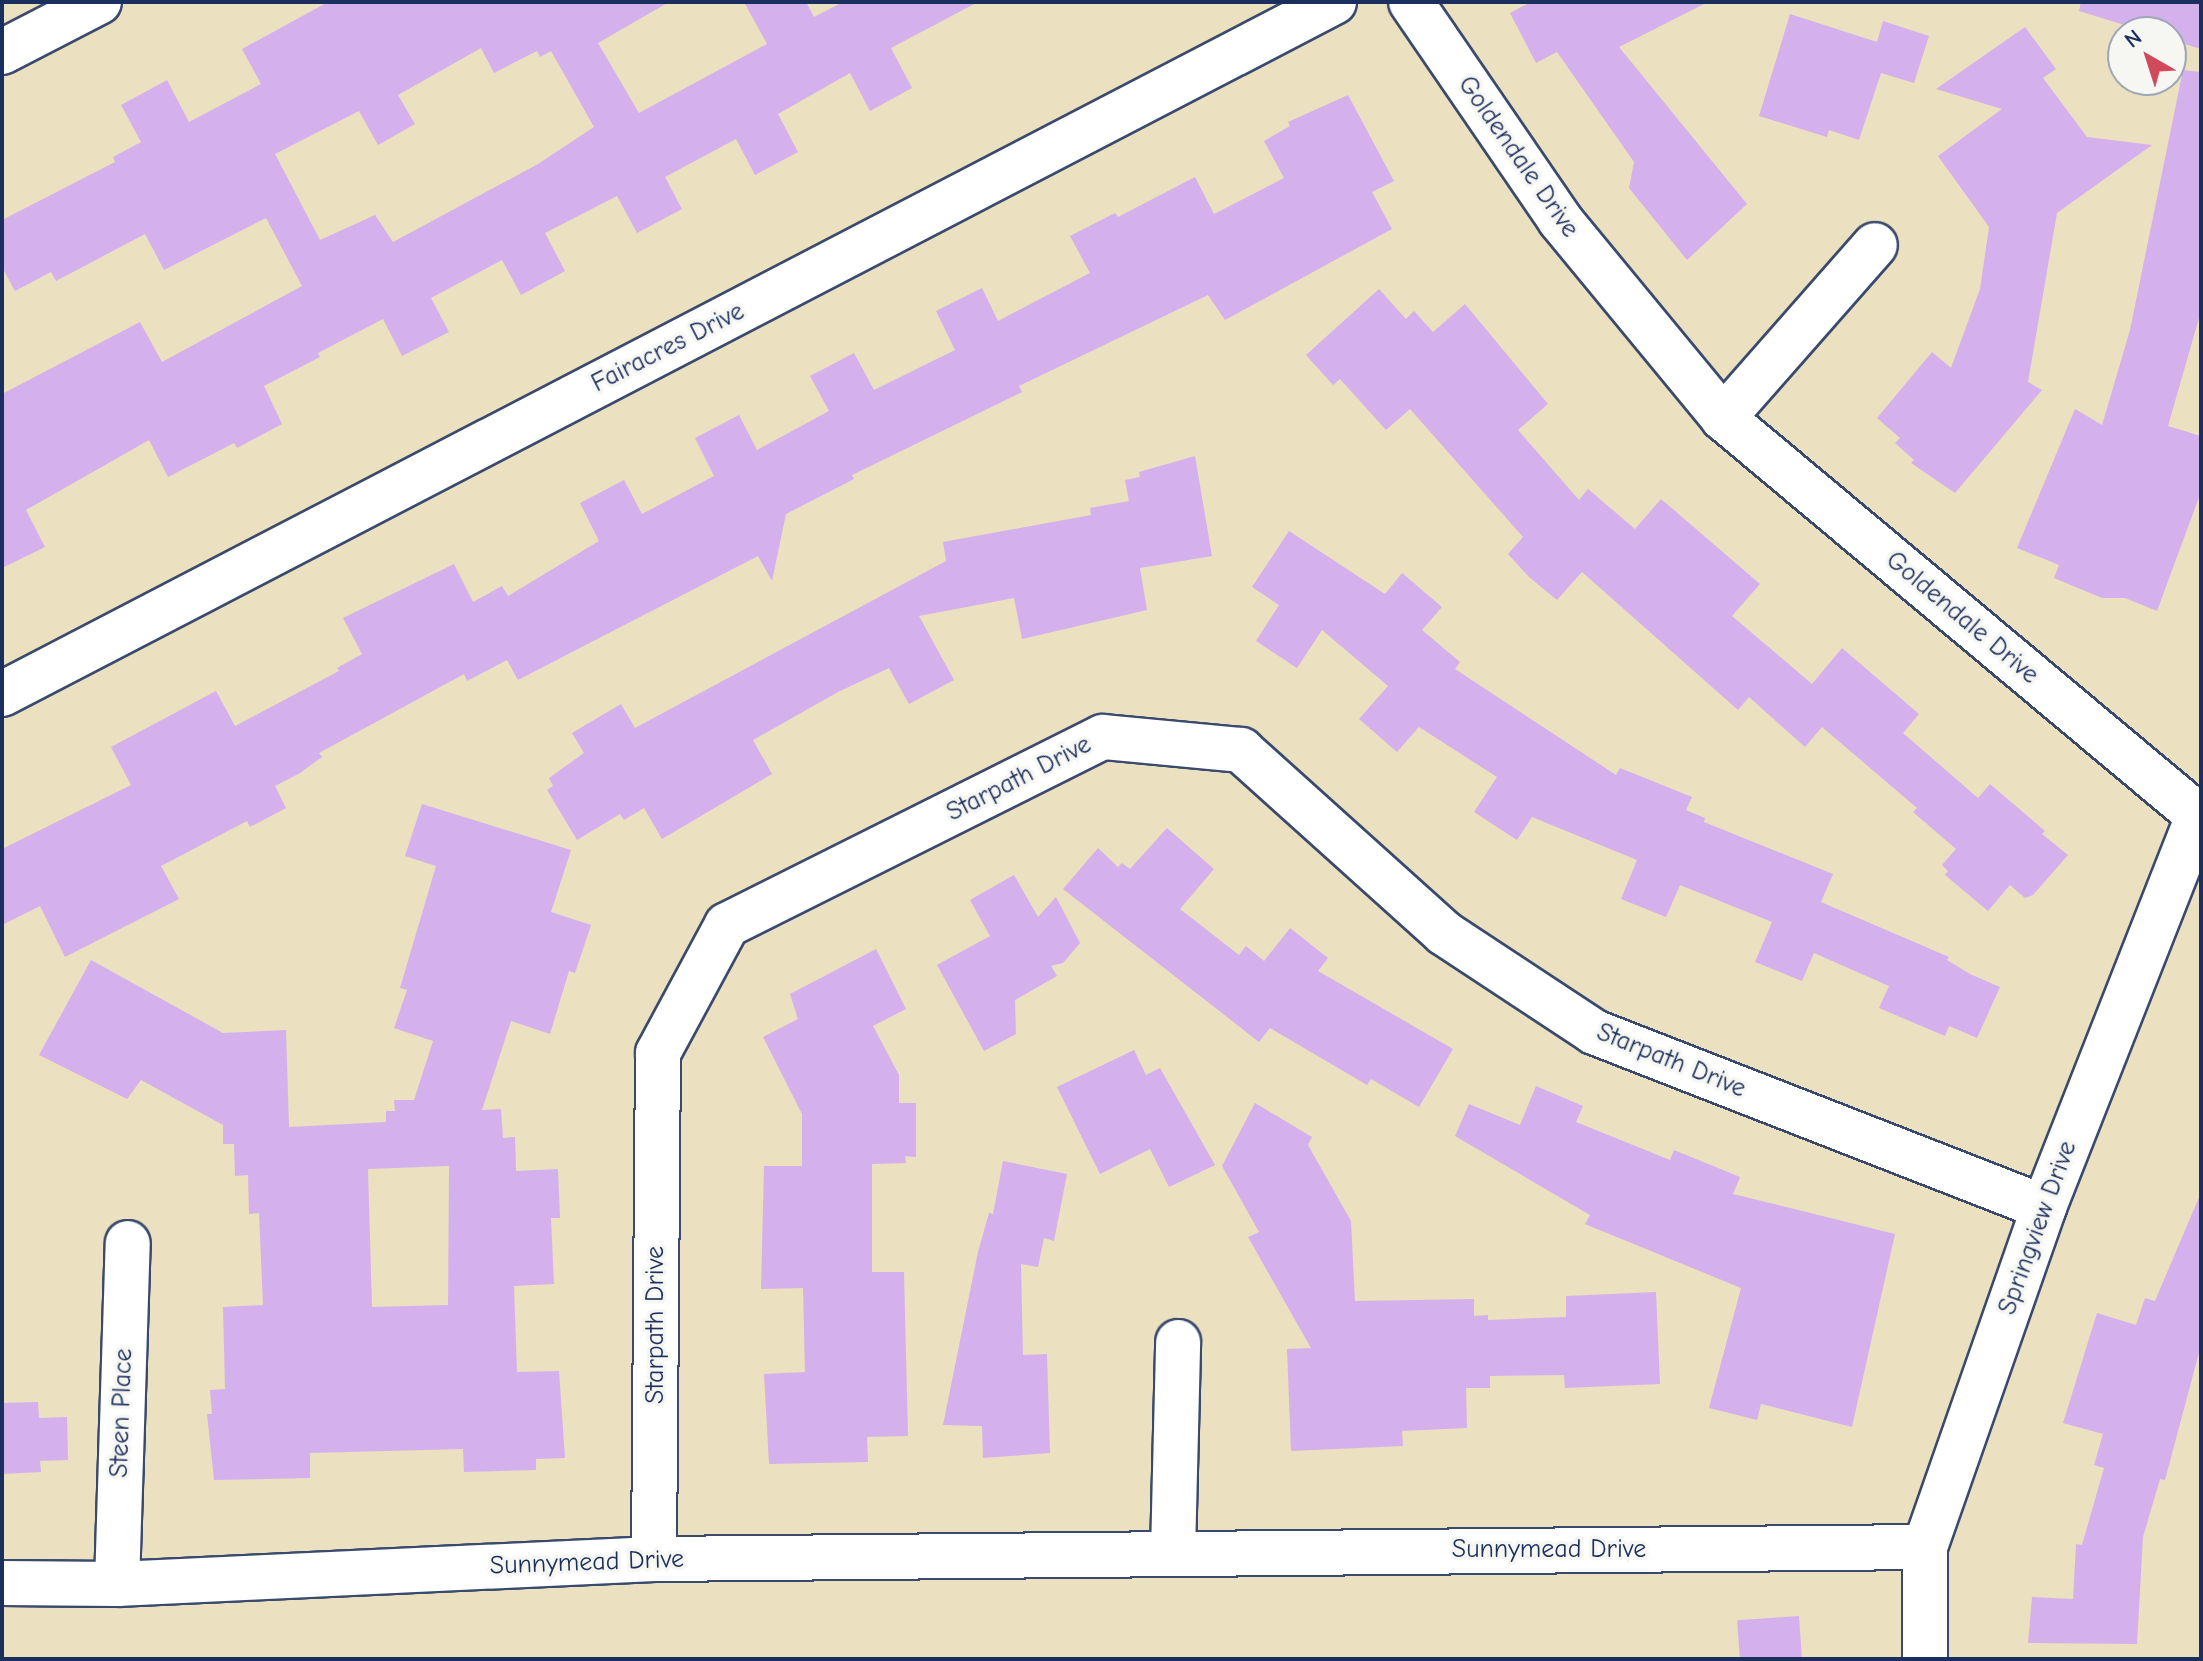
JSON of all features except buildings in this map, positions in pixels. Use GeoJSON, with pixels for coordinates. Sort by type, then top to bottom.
{"type":"FeatureCollection","features":[{"type":"Feature","properties":{"kind":"street"},"geometry":{"type":"LineString","coordinates":[[2,52],[99,2]]}},
{"type":"Feature","properties":{"kind":"street","name":"Fairacres Drive"},"geometry":{"type":"LineString","coordinates":[[2,694],[1334,2]]}},
{"type":"Feature","properties":{"kind":"street","name":"Goldendale Drive"},"geometry":{"type":"LineString","coordinates":[[1411,2],[1560,220],[1723,418],[2200,814]]}},
{"type":"Feature","properties":{"kind":"street"},"geometry":{"type":"LineString","coordinates":[[1723,418],[1875,245]]}},
{"type":"Feature","properties":{"kind":"street","name":"Starpath Drive"},"geometry":{"type":"LineString","coordinates":[[654,1559],[658,1053],[727,925],[1103,737],[1241,750],[1444,933],[1594,1032],[2044,1207]]}},
{"type":"Feature","properties":{"kind":"street","name":"Springview Drive"},"geometry":{"type":"LineString","coordinates":[[1925,1659],[1925,1547],[2044,1207],[2200,814]]}},
{"type":"Feature","properties":{"kind":"street","name":"Steen Place"},"geometry":{"type":"LineString","coordinates":[[117,1584],[128,1243]]}},
{"type":"Feature","properties":{"kind":"street"},"geometry":{"type":"LineString","coordinates":[[1173,1553],[1178,1342]]}},
{"type":"Feature","properties":{"kind":"street","name":"Sunnymead Drive"},"geometry":{"type":"LineString","coordinates":[[2,1583],[117,1584],[654,1559],[1925,1547]]}}]}
